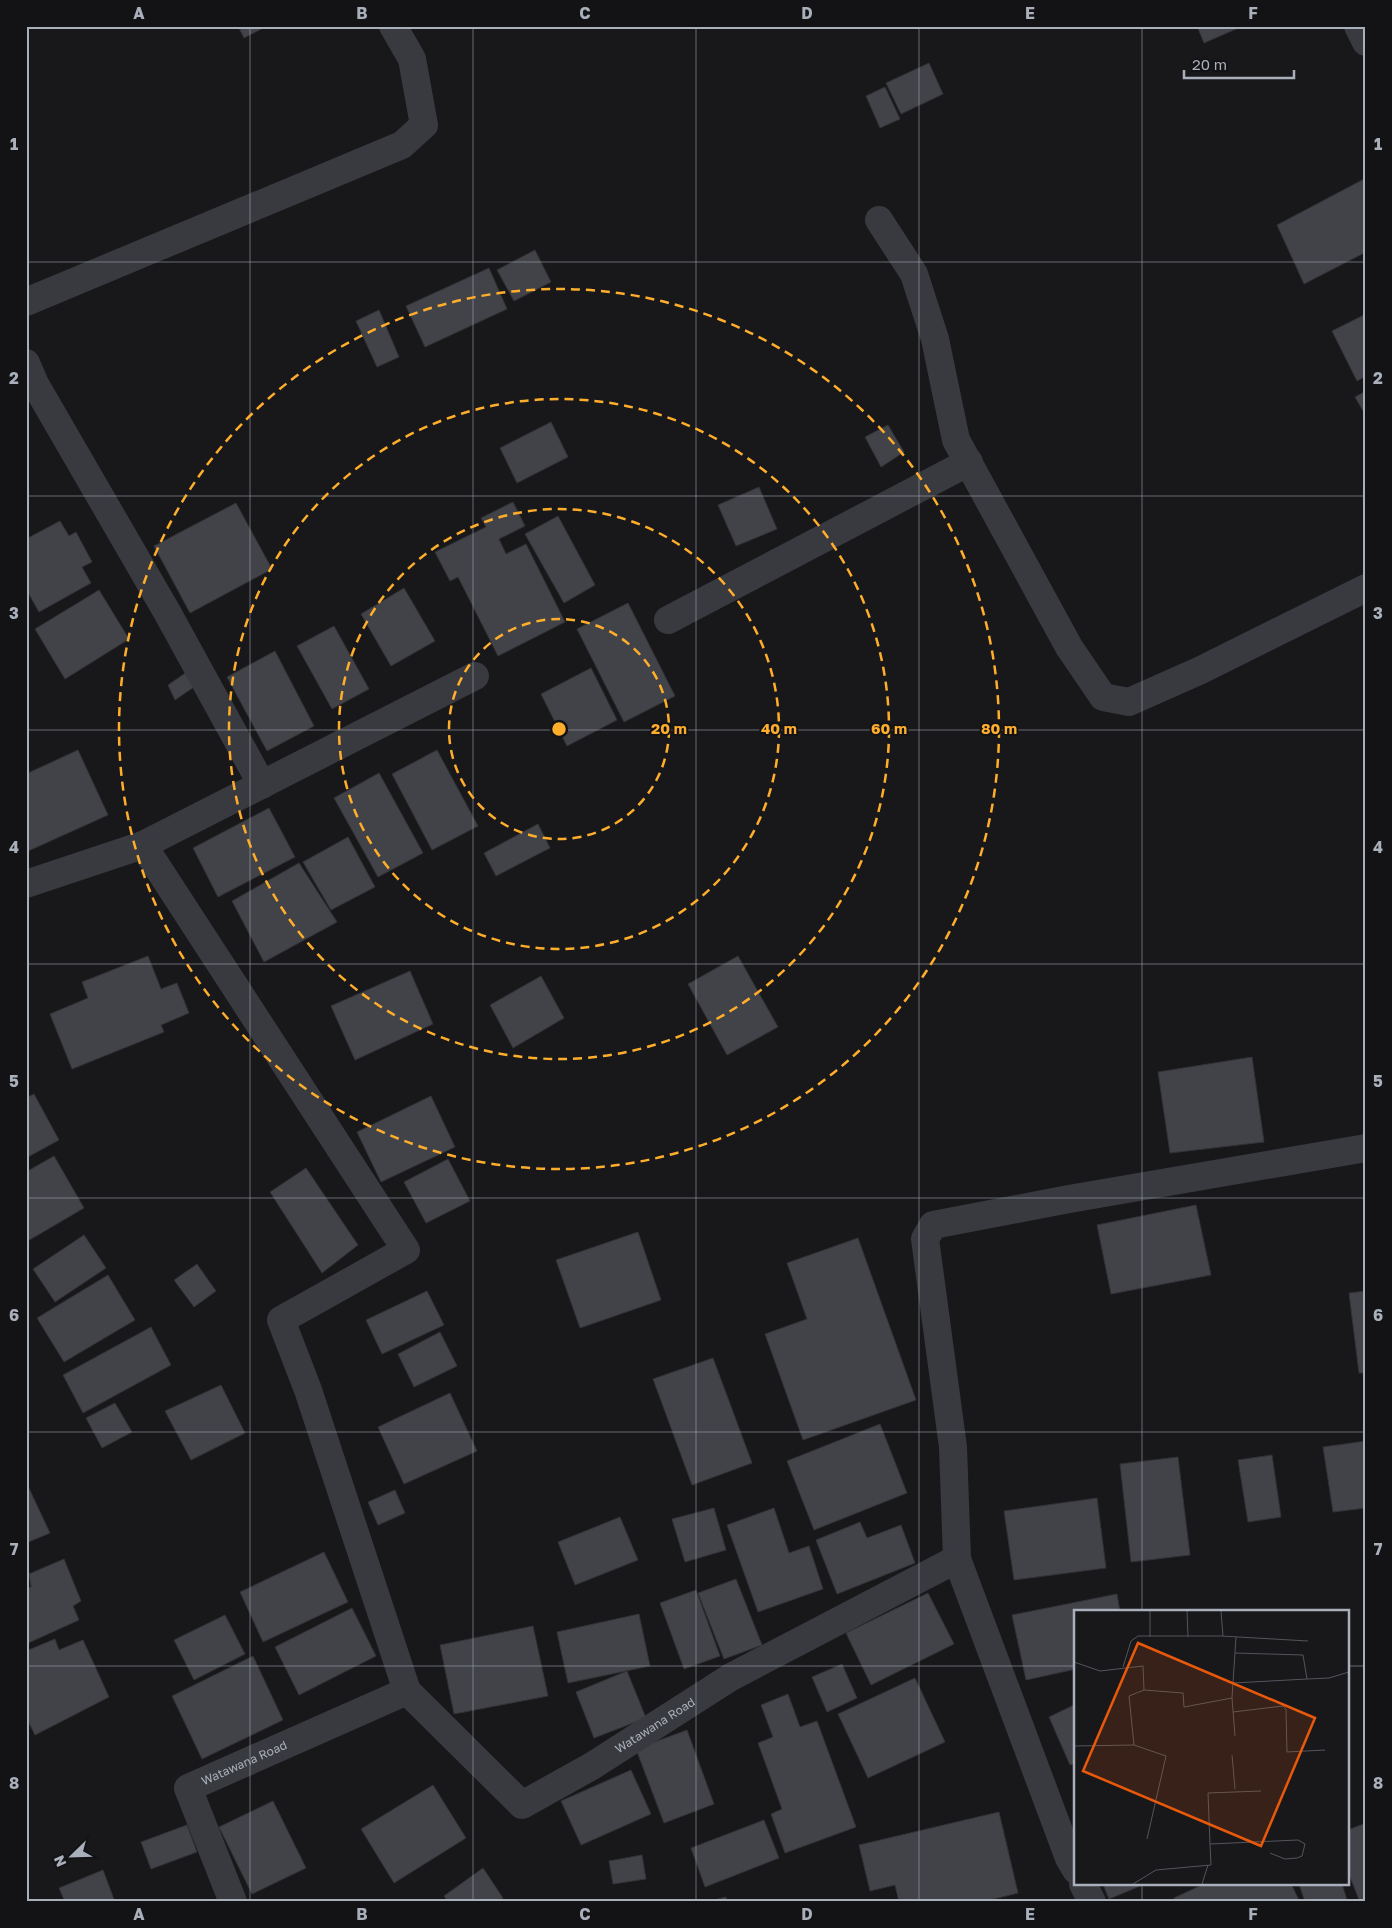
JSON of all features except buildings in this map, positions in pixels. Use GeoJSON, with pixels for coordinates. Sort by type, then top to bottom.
{"type":"FeatureCollection","features":[{"type":"Feature","properties":{"kind":"street"},"geometry":{"type":"LineString","coordinates":[[26,302],[402,144],[424,125],[412,60],[393,26]]}},
{"type":"Feature","properties":{"kind":"street"},"geometry":{"type":"LineString","coordinates":[[1358,26],[1366,42]]}},
{"type":"Feature","properties":{"kind":"street"},"geometry":{"type":"LineString","coordinates":[[879,220],[914,274],[935,339],[956,440],[1069,647],[1103,697],[1129,702],[1201,670],[1366,588]]}},
{"type":"Feature","properties":{"kind":"street"},"geometry":{"type":"LineString","coordinates":[[26,363],[35,384],[167,612],[262,785]]}},
{"type":"Feature","properties":{"kind":"street"},"geometry":{"type":"LineString","coordinates":[[668,620],[969,462]]}},
{"type":"Feature","properties":{"kind":"street"},"geometry":{"type":"LineString","coordinates":[[26,884],[143,845],[475,676]]}},
{"type":"Feature","properties":{"kind":"street"},"geometry":{"type":"LineString","coordinates":[[143,845],[406,1250],[281,1320],[308,1390],[406,1692]]}},
{"type":"Feature","properties":{"kind":"street"},"geometry":{"type":"LineString","coordinates":[[1074,1867],[1069,1858],[956,1559],[953,1447],[925,1239],[933,1225],[1366,1148]]}},
{"type":"Feature","properties":{"kind":"street","name":"Watawana Road"},"geometry":{"type":"LineString","coordinates":[[233,1902],[188,1788],[406,1692],[522,1805],[592,1766],[731,1677],[956,1559]]}},
{"type":"Feature","properties":{"kind":"street"},"geometry":{"type":"LineString","coordinates":[[1084,1886],[1092,1902]]}}]}
